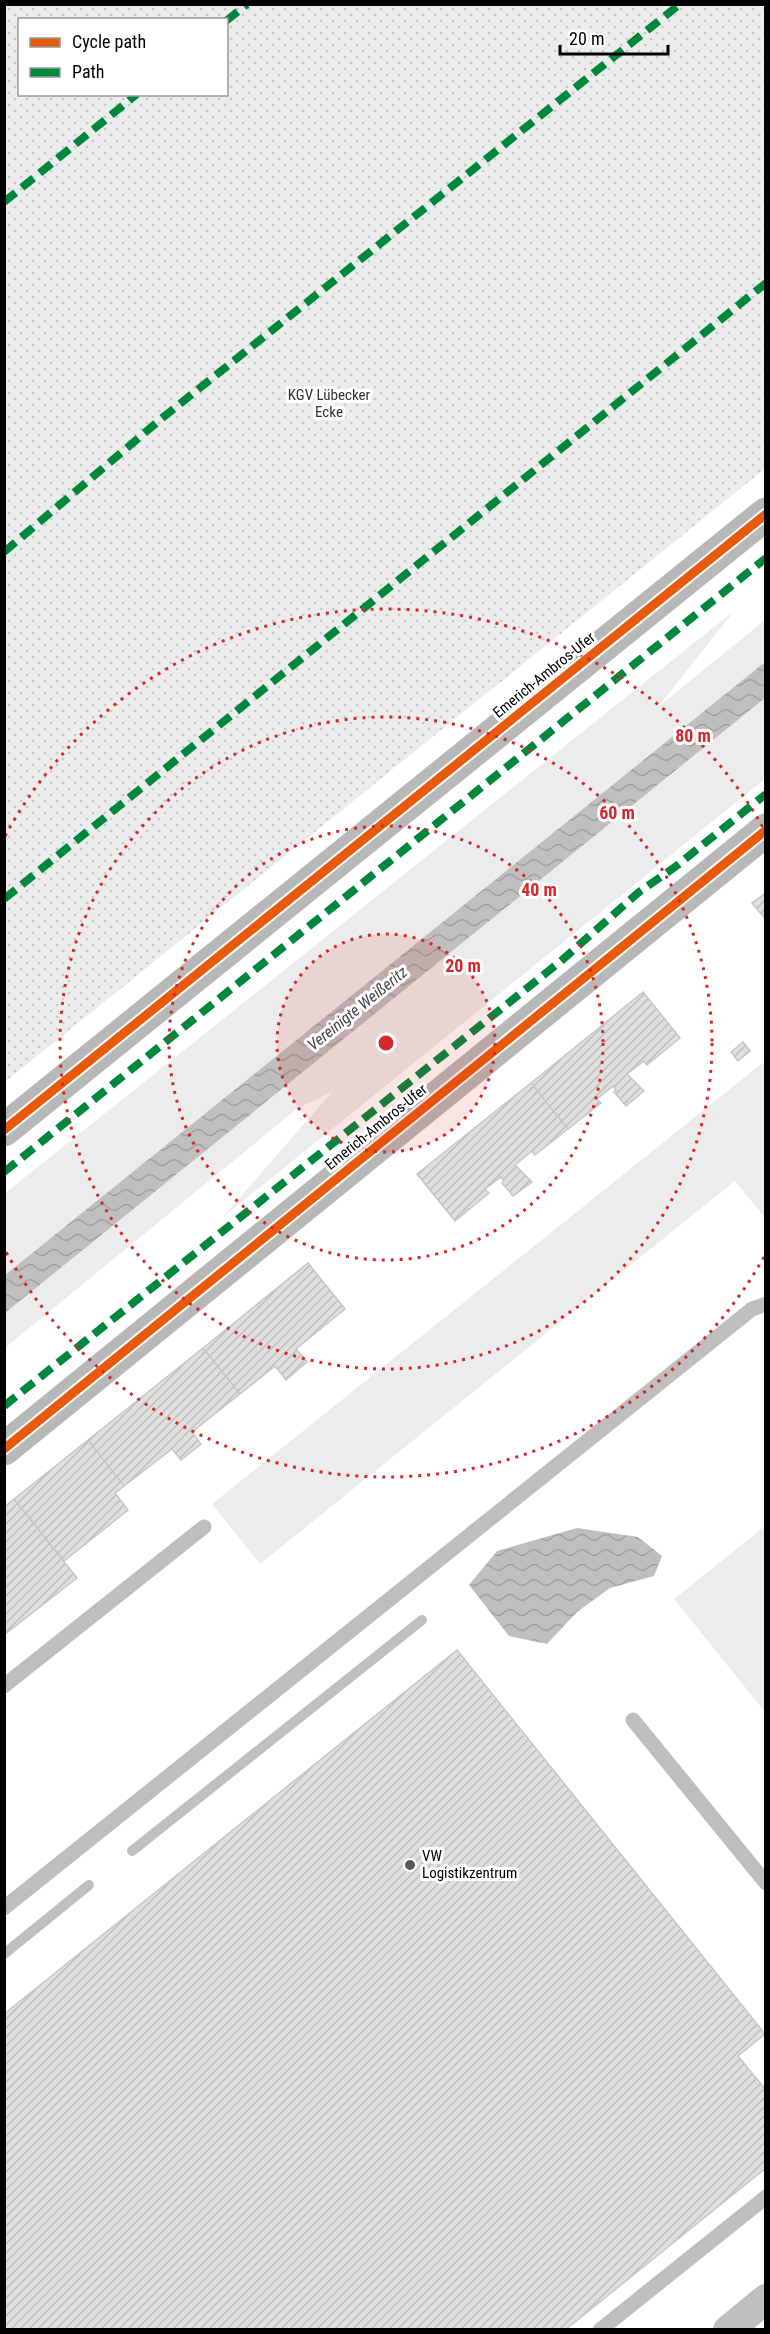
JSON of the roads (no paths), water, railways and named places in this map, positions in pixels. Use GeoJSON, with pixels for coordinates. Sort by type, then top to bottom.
{"type":"FeatureCollection","features":[{"type":"Feature","properties":{"kind":"main road","name":"Emerich-Ambros-Ufer"},"geometry":{"type":"LineString","coordinates":[[4,1130],[765,514]]}},
{"type":"Feature","properties":{"kind":"main road","name":"Emerich-Ambros-Ufer"},"geometry":{"type":"LineString","coordinates":[[4,1449],[765,830]]}},
{"type":"Feature","properties":{"kind":"street"},"geometry":{"type":"LineString","coordinates":[[728,2330],[765,2299]]}},
{"type":"Feature","properties":{"kind":"lane"},"geometry":{"type":"LineString","coordinates":[[4,1908],[752,1309],[765,1304]]}},
{"type":"Feature","properties":{"kind":"lane"},"geometry":{"type":"LineString","coordinates":[[4,1686],[204,1527]]}},
{"type":"Feature","properties":{"kind":"lane"},"geometry":{"type":"LineString","coordinates":[[633,1720],[765,1883]]}},
{"type":"Feature","properties":{"kind":"lane"},"geometry":{"type":"LineString","coordinates":[[600,2330],[765,2197]]}},
{"type":"Feature","properties":{"kind":"water","name":"Vereinigte Weißeritz"},"geometry":{"type":"Polygon","coordinates":[[[765,662],[765,698],[5,1313],[5,1275],[765,662]]]}},
{"type":"Feature","properties":{"kind":"water"},"geometry":{"type":"Polygon","coordinates":[[[577,1528],[638,1537],[662,1556],[654,1576],[610,1588],[577,1612],[547,1644],[509,1636],[469,1585],[497,1551],[577,1528]]]}},
{"type":"Feature","properties":{"kind":"waterway"},"geometry":{"type":"LineString","coordinates":[[132,1851],[422,1620]]}},
{"type":"Feature","properties":{"kind":"waterway"},"geometry":{"type":"LineString","coordinates":[[4,1954],[89,1885]]}},
{"type":"Feature","properties":{"kind":"place","name":"VW Logistikzentrum"},"geometry":{"type":"Point","coordinates":[410,1865]}},
{"type":"Feature","properties":{"kind":"park label","name":"KGV Lübecker Ecke"},"geometry":{"type":"Point","coordinates":[329,404]}}]}
